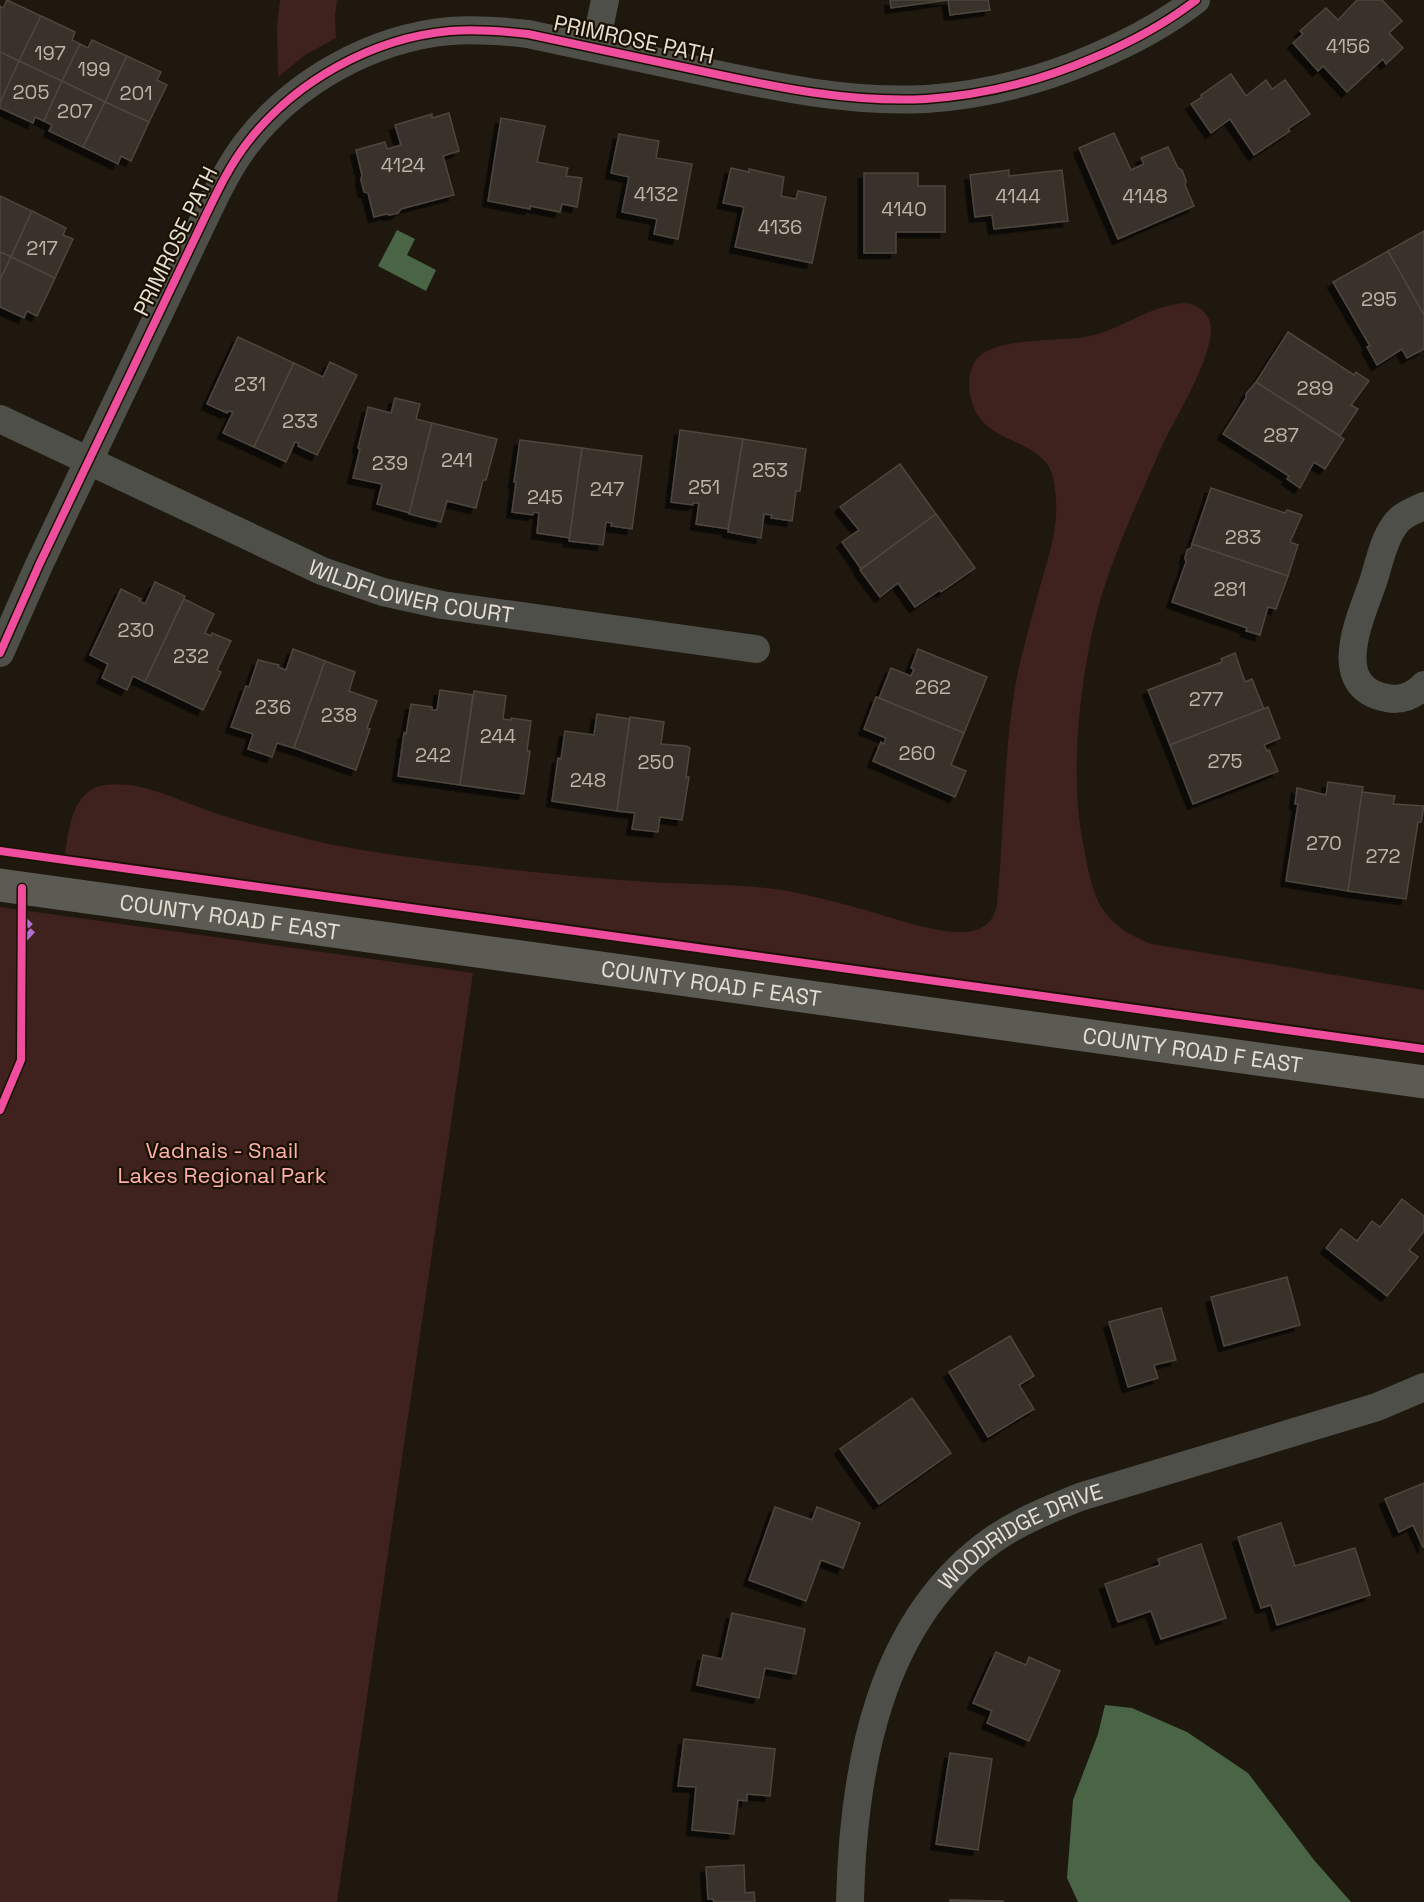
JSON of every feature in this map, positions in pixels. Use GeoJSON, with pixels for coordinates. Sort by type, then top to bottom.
{"type":"FeatureCollection","features":[{"type":"Feature","properties":{"kind":"street"},"geometry":{"type":"LineString","coordinates":[[595,48],[605,0]]}},
{"type":"Feature","properties":{"kind":"street","name":"PRIMROSE PATH"},"geometry":{"type":"LineString","coordinates":[[0,653],[225,176],[255,134],[276,111],[322,76],[364,54],[396,42],[433,33],[468,30],[508,32],[795,90],[859,98],[924,99],[994,90],[1075,66],[1144,33],[1196,0]]}},
{"type":"Feature","properties":{"kind":"street","name":"WILDFLOWER COURT"},"geometry":{"type":"LineString","coordinates":[[0,419],[351,583],[398,597],[442,605],[756,649]]}},
{"type":"Feature","properties":{"kind":"street"},"geometry":{"type":"LineString","coordinates":[[1424,506],[1403,516],[1390,532],[1355,636],[1352,656],[1356,677],[1371,693],[1381,697],[1402,698],[1424,685]]}},
{"type":"Feature","properties":{"kind":"street","name":"COUNTY ROAD F EAST"},"geometry":{"type":"LineString","coordinates":[[0,885],[1424,1082]]}},
{"type":"Feature","properties":{"kind":"street","name":"WOODRIDGE DRIVE"},"geometry":{"type":"LineString","coordinates":[[850,1902],[851,1859],[861,1779],[884,1685],[904,1640],[928,1603],[956,1571],[994,1539],[1034,1515],[1080,1497],[1377,1407],[1424,1387]]}},
{"type":"Feature","properties":{"kind":"green space"},"geometry":{"type":"Polygon","coordinates":[[[280,0],[337,0],[336,38],[305,55],[278,77],[277,25],[280,0]]]}},
{"type":"Feature","properties":{"kind":"green space"},"geometry":{"type":"Polygon","coordinates":[[[1187,303],[1201,309],[1208,316],[1211,326],[1209,344],[1199,373],[1163,444],[1112,564],[1090,642],[1084,676],[1077,747],[1077,781],[1083,843],[1090,878],[1101,906],[1109,917],[1119,927],[1152,944],[1424,990],[1424,1043],[65,854],[68,833],[79,802],[94,788],[119,784],[160,792],[212,812],[266,828],[366,851],[571,876],[779,890],[951,932],[965,932],[981,928],[990,920],[997,905],[1011,715],[1023,649],[1052,541],[1056,520],[1056,494],[1051,472],[1038,455],[992,430],[982,421],[975,410],[969,390],[971,370],[982,354],[994,348],[1008,344],[1098,334],[1161,308],[1187,303]]]}},
{"type":"Feature","properties":{"kind":"green space","name":"Vadnais - Snail Lakes Regional Park"},"geometry":{"type":"Polygon","coordinates":[[[0,907],[473,973],[337,1902],[0,1902],[0,907]]]}},
{"type":"Feature","properties":{"kind":"shaded area"},"geometry":{"type":"Polygon","coordinates":[[[397,230],[415,239],[407,255],[436,270],[426,291],[378,266],[397,230]]]}},
{"type":"Feature","properties":{"kind":"shaded area"},"geometry":{"type":"Polygon","coordinates":[[[1105,1705],[1132,1708],[1187,1732],[1248,1773],[1314,1860],[1351,1902],[1078,1902],[1067,1878],[1073,1800],[1098,1734],[1105,1705]]]}},
{"type":"Feature","properties":{"kind":"building"},"geometry":{"type":"Polygon","coordinates":[[[7,0],[41,16],[19,61],[0,52],[0,6],[3,8],[7,0]]]}},
{"type":"Feature","properties":{"kind":"building"},"geometry":{"type":"Polygon","coordinates":[[[890,0],[948,0],[891,8],[890,0]]]}},
{"type":"Feature","properties":{"kind":"building"},"geometry":{"type":"Polygon","coordinates":[[[948,0],[988,0],[990,10],[950,15],[948,0]]]}},
{"type":"Feature","properties":{"kind":"building"},"geometry":{"type":"Polygon","coordinates":[[[1357,0],[1382,0],[1402,21],[1389,33],[1403,48],[1386,64],[1383,59],[1347,92],[1323,66],[1318,71],[1293,43],[1303,34],[1300,31],[1326,8],[1338,20],[1357,0]]]}},
{"type":"Feature","properties":{"kind":"building"},"geometry":{"type":"Polygon","coordinates":[[[41,16],[75,32],[72,40],[80,44],[62,81],[19,61],[41,16]]]}},
{"type":"Feature","properties":{"kind":"building"},"geometry":{"type":"Polygon","coordinates":[[[92,40],[127,56],[105,102],[62,81],[80,44],[88,48],[92,40]]]}},
{"type":"Feature","properties":{"kind":"building"},"geometry":{"type":"Polygon","coordinates":[[[0,52],[19,61],[0,103],[0,52]]]}},
{"type":"Feature","properties":{"kind":"building"},"geometry":{"type":"Polygon","coordinates":[[[127,56],[161,72],[157,80],[167,85],[149,122],[105,102],[127,56]]]}},
{"type":"Feature","properties":{"kind":"building"},"geometry":{"type":"Polygon","coordinates":[[[19,61],[62,81],[44,121],[35,117],[33,123],[0,108],[0,103],[19,61]]]}},
{"type":"Feature","properties":{"kind":"building"},"geometry":{"type":"Polygon","coordinates":[[[1231,74],[1246,96],[1266,80],[1272,89],[1285,80],[1310,114],[1288,129],[1290,131],[1254,155],[1230,119],[1211,133],[1191,104],[1231,74]]]}},
{"type":"Feature","properties":{"kind":"building"},"geometry":{"type":"Polygon","coordinates":[[[62,81],[105,102],[83,147],[49,131],[52,125],[44,121],[62,81]]]}},
{"type":"Feature","properties":{"kind":"building"},"geometry":{"type":"Polygon","coordinates":[[[105,102],[149,122],[131,161],[121,156],[118,164],[83,147],[105,102]]]}},
{"type":"Feature","properties":{"kind":"building"},"geometry":{"type":"Polygon","coordinates":[[[449,113],[459,151],[443,156],[454,195],[401,209],[398,213],[374,217],[368,193],[364,192],[356,150],[385,142],[387,149],[401,145],[395,125],[432,114],[432,118],[449,113]]]}},
{"type":"Feature","properties":{"kind":"building"},"geometry":{"type":"Polygon","coordinates":[[[501,118],[545,126],[537,162],[568,168],[566,176],[582,178],[577,207],[562,204],[560,212],[488,201],[501,118]]]}},
{"type":"Feature","properties":{"kind":"building"},"geometry":{"type":"Polygon","coordinates":[[[1114,133],[1131,170],[1144,164],[1141,158],[1168,147],[1178,168],[1182,170],[1185,185],[1194,206],[1118,239],[1079,148],[1114,133]]]}},
{"type":"Feature","properties":{"kind":"building"},"geometry":{"type":"Polygon","coordinates":[[[619,134],[659,141],[656,158],[692,164],[678,239],[654,234],[657,219],[622,212],[629,177],[611,173],[619,134]]]}},
{"type":"Feature","properties":{"kind":"building"},"geometry":{"type":"Polygon","coordinates":[[[731,168],[749,172],[749,169],[784,177],[781,196],[796,199],[798,191],[826,197],[812,263],[735,247],[744,207],[723,203],[731,168]]]}},
{"type":"Feature","properties":{"kind":"building"},"geometry":{"type":"Polygon","coordinates":[[[1009,170],[1009,176],[1062,170],[1068,221],[994,229],[992,215],[975,217],[970,175],[1009,170]]]}},
{"type":"Feature","properties":{"kind":"building"},"geometry":{"type":"Polygon","coordinates":[[[864,173],[918,173],[918,186],[945,186],[945,232],[896,232],[896,253],[864,253],[864,173]]]}},
{"type":"Feature","properties":{"kind":"building"},"geometry":{"type":"Polygon","coordinates":[[[0,196],[32,211],[11,257],[0,252],[0,196]]]}},
{"type":"Feature","properties":{"kind":"building"},"geometry":{"type":"Polygon","coordinates":[[[32,211],[66,228],[63,235],[73,239],[55,278],[11,257],[32,211]]]}},
{"type":"Feature","properties":{"kind":"building"},"geometry":{"type":"Polygon","coordinates":[[[1424,231],[1424,315],[1388,251],[1424,231]]]}},
{"type":"Feature","properties":{"kind":"building"},"geometry":{"type":"Polygon","coordinates":[[[1388,251],[1424,315],[1424,349],[1407,358],[1402,349],[1377,365],[1367,347],[1370,346],[1333,282],[1388,251]]]}},
{"type":"Feature","properties":{"kind":"building"},"geometry":{"type":"Polygon","coordinates":[[[0,252],[11,257],[0,280],[0,252]]]}},
{"type":"Feature","properties":{"kind":"building"},"geometry":{"type":"Polygon","coordinates":[[[11,257],[55,278],[37,316],[27,311],[24,318],[0,307],[0,280],[11,257]]]}},
{"type":"Feature","properties":{"kind":"building"},"geometry":{"type":"Polygon","coordinates":[[[1288,332],[1354,375],[1356,372],[1369,381],[1351,405],[1358,409],[1340,436],[1256,382],[1288,332]]]}},
{"type":"Feature","properties":{"kind":"building"},"geometry":{"type":"Polygon","coordinates":[[[238,337],[294,363],[254,447],[223,433],[233,412],[228,411],[227,413],[207,404],[238,337]]]}},
{"type":"Feature","properties":{"kind":"building"},"geometry":{"type":"Polygon","coordinates":[[[330,362],[357,375],[317,455],[298,446],[299,443],[295,442],[286,462],[254,447],[294,363],[323,377],[330,362]]]}},
{"type":"Feature","properties":{"kind":"building"},"geometry":{"type":"Polygon","coordinates":[[[1256,382],[1344,439],[1325,469],[1314,462],[1300,488],[1287,479],[1289,476],[1223,434],[1246,398],[1246,394],[1256,382]]]}},
{"type":"Feature","properties":{"kind":"building"},"geometry":{"type":"Polygon","coordinates":[[[395,398],[420,404],[416,419],[432,423],[410,513],[377,504],[382,484],[353,478],[368,407],[391,413],[395,398]]]}},
{"type":"Feature","properties":{"kind":"building"},"geometry":{"type":"Polygon","coordinates":[[[432,423],[497,439],[476,508],[447,501],[441,522],[409,514],[432,423]]]}},
{"type":"Feature","properties":{"kind":"building"},"geometry":{"type":"Polygon","coordinates":[[[680,430],[743,439],[728,529],[696,524],[699,503],[693,503],[693,505],[671,502],[680,430]]]}},
{"type":"Feature","properties":{"kind":"building"},"geometry":{"type":"Polygon","coordinates":[[[743,439],[806,449],[800,491],[796,491],[792,521],[771,518],[772,515],[764,514],[761,538],[728,532],[743,439]]]}},
{"type":"Feature","properties":{"kind":"building"},"geometry":{"type":"Polygon","coordinates":[[[520,440],[582,448],[570,538],[537,533],[539,513],[534,512],[533,515],[512,512],[520,440]]]}},
{"type":"Feature","properties":{"kind":"building"},"geometry":{"type":"Polygon","coordinates":[[[582,448],[642,456],[632,529],[611,526],[612,523],[606,522],[603,545],[569,541],[582,448]]]}},
{"type":"Feature","properties":{"kind":"building"},"geometry":{"type":"Polygon","coordinates":[[[900,464],[936,514],[861,569],[842,542],[859,530],[840,507],[900,464]]]}},
{"type":"Feature","properties":{"kind":"building"},"geometry":{"type":"Polygon","coordinates":[[[1211,488],[1285,513],[1287,510],[1302,515],[1290,542],[1298,545],[1288,576],[1192,544],[1211,488]]]}},
{"type":"Feature","properties":{"kind":"building"},"geometry":{"type":"Polygon","coordinates":[[[936,514],[975,568],[915,607],[898,583],[880,597],[860,570],[936,514]]]}},
{"type":"Feature","properties":{"kind":"building"},"geometry":{"type":"Polygon","coordinates":[[[1192,544],[1288,576],[1276,609],[1268,607],[1260,635],[1246,631],[1247,628],[1172,602],[1186,562],[1187,550],[1192,544]]]}},
{"type":"Feature","properties":{"kind":"building"},"geometry":{"type":"Polygon","coordinates":[[[155,582],[185,596],[145,682],[133,676],[127,690],[102,678],[108,664],[90,655],[121,589],[141,599],[139,601],[145,604],[155,582]]]}},
{"type":"Feature","properties":{"kind":"building"},"geometry":{"type":"Polygon","coordinates":[[[184,599],[214,614],[205,633],[211,636],[212,633],[231,641],[217,670],[221,672],[203,710],[145,682],[184,599]]]}},
{"type":"Feature","properties":{"kind":"building"},"geometry":{"type":"Polygon","coordinates":[[[293,649],[325,661],[294,748],[277,743],[272,757],[248,749],[253,734],[231,727],[258,660],[279,665],[278,667],[286,670],[293,649]]]}},
{"type":"Feature","properties":{"kind":"building"},"geometry":{"type":"Polygon","coordinates":[[[918,649],[987,677],[964,733],[879,698],[891,668],[911,676],[914,669],[911,668],[918,649]]]}},
{"type":"Feature","properties":{"kind":"building"},"geometry":{"type":"Polygon","coordinates":[[[1235,653],[1245,682],[1252,679],[1264,709],[1170,745],[1148,690],[1222,662],[1221,659],[1235,653]]]}},
{"type":"Feature","properties":{"kind":"building"},"geometry":{"type":"Polygon","coordinates":[[[325,661],[355,672],[349,691],[377,701],[356,770],[294,748],[325,661]]]}},
{"type":"Feature","properties":{"kind":"building"},"geometry":{"type":"Polygon","coordinates":[[[440,690],[473,695],[460,785],[398,776],[411,704],[437,710],[440,690]]]}},
{"type":"Feature","properties":{"kind":"building"},"geometry":{"type":"Polygon","coordinates":[[[474,691],[506,696],[503,719],[531,721],[527,751],[530,751],[524,794],[460,785],[474,691]]]}},
{"type":"Feature","properties":{"kind":"building"},"geometry":{"type":"Polygon","coordinates":[[[876,697],[964,733],[951,765],[966,771],[955,797],[873,761],[881,742],[884,744],[886,738],[864,729],[876,697]]]}},
{"type":"Feature","properties":{"kind":"building"},"geometry":{"type":"Polygon","coordinates":[[[1268,707],[1280,738],[1264,745],[1267,751],[1269,750],[1278,771],[1193,804],[1170,745],[1268,707]]]}},
{"type":"Feature","properties":{"kind":"building"},"geometry":{"type":"Polygon","coordinates":[[[597,714],[630,719],[617,811],[552,801],[558,758],[561,759],[565,731],[594,735],[597,714]]]}},
{"type":"Feature","properties":{"kind":"building"},"geometry":{"type":"Polygon","coordinates":[[[630,717],[664,722],[661,744],[690,748],[686,777],[689,777],[682,820],[660,817],[658,832],[632,829],[635,813],[617,811],[630,717]]]}},
{"type":"Feature","properties":{"kind":"building"},"geometry":{"type":"Polygon","coordinates":[[[1328,782],[1363,787],[1348,891],[1286,881],[1298,804],[1295,804],[1297,788],[1326,795],[1328,782]]]}},
{"type":"Feature","properties":{"kind":"building"},"geometry":{"type":"Polygon","coordinates":[[[1362,792],[1395,796],[1393,804],[1424,806],[1421,822],[1418,822],[1406,899],[1348,891],[1362,792]]]}},
{"type":"Feature","properties":{"kind":"building"},"geometry":{"type":"Polygon","coordinates":[[[1402,1199],[1424,1216],[1424,1231],[1409,1250],[1418,1257],[1387,1296],[1326,1248],[1341,1229],[1357,1241],[1372,1221],[1380,1227],[1402,1199]]]}},
{"type":"Feature","properties":{"kind":"building"},"geometry":{"type":"Polygon","coordinates":[[[1287,1277],[1300,1325],[1224,1346],[1211,1297],[1287,1277]]]}},
{"type":"Feature","properties":{"kind":"building"},"geometry":{"type":"Polygon","coordinates":[[[1161,1308],[1176,1360],[1154,1365],[1158,1378],[1128,1387],[1109,1322],[1161,1308]]]}},
{"type":"Feature","properties":{"kind":"building"},"geometry":{"type":"Polygon","coordinates":[[[1010,1336],[1034,1376],[1019,1385],[1034,1409],[988,1437],[949,1372],[1010,1336]]]}},
{"type":"Feature","properties":{"kind":"building"},"geometry":{"type":"Polygon","coordinates":[[[912,1398],[951,1453],[879,1504],[840,1449],[912,1398]]]}},
{"type":"Feature","properties":{"kind":"building"},"geometry":{"type":"Polygon","coordinates":[[[1424,1483],[1423,1547],[1413,1525],[1399,1532],[1385,1499],[1424,1483]]]}},
{"type":"Feature","properties":{"kind":"building"},"geometry":{"type":"Polygon","coordinates":[[[775,1507],[812,1520],[817,1507],[860,1523],[843,1568],[821,1560],[806,1601],[749,1580],[775,1507]]]}},
{"type":"Feature","properties":{"kind":"building"},"geometry":{"type":"Polygon","coordinates":[[[1281,1523],[1295,1566],[1355,1548],[1370,1595],[1277,1625],[1271,1605],[1261,1608],[1238,1537],[1281,1523]]]}},
{"type":"Feature","properties":{"kind":"building"},"geometry":{"type":"Polygon","coordinates":[[[1201,1544],[1226,1618],[1161,1639],[1151,1611],[1118,1622],[1105,1584],[1160,1565],[1158,1559],[1201,1544]]]}},
{"type":"Feature","properties":{"kind":"building"},"geometry":{"type":"Polygon","coordinates":[[[732,1613],[805,1629],[796,1674],[765,1668],[759,1698],[697,1685],[703,1655],[722,1659],[732,1613]]]}},
{"type":"Feature","properties":{"kind":"building"},"geometry":{"type":"Polygon","coordinates":[[[996,1652],[1026,1665],[1029,1657],[1060,1671],[1029,1741],[987,1723],[992,1711],[973,1703],[996,1652]]]}},
{"type":"Feature","properties":{"kind":"building"},"geometry":{"type":"Polygon","coordinates":[[[684,1739],[775,1749],[770,1796],[747,1794],[747,1801],[738,1800],[734,1834],[692,1830],[696,1787],[678,1786],[684,1739]]]}},
{"type":"Feature","properties":{"kind":"building"},"geometry":{"type":"Polygon","coordinates":[[[950,1753],[992,1759],[978,1850],[936,1844],[950,1753]]]}},
{"type":"Feature","properties":{"kind":"building"},"geometry":{"type":"Polygon","coordinates":[[[744,1865],[745,1893],[754,1892],[755,1902],[714,1902],[713,1899],[708,1899],[706,1867],[744,1865]]]}},
{"type":"Feature","properties":{"kind":"building"},"geometry":{"type":"Polygon","coordinates":[[[950,1900],[1003,1901],[1003,1902],[950,1902],[950,1900]]]}},
{"type":"Feature","properties":{"kind":"marked path"},"geometry":{"type":"LineString","coordinates":[[22,918],[34,929],[22,942]]}},
{"type":"Feature","properties":{"kind":"cycle path"},"geometry":{"type":"LineString","coordinates":[[0,653],[39,565],[230,169],[241,151],[266,121],[311,83],[337,67],[364,53],[421,35],[450,31],[489,31],[528,34],[785,88],[869,99],[926,99],[1011,86],[1053,74],[1146,32],[1196,0]]}},
{"type":"Feature","properties":{"kind":"cycle path"},"geometry":{"type":"LineString","coordinates":[[0,851],[1424,1049]]}},
{"type":"Feature","properties":{"kind":"cycle path"},"geometry":{"type":"LineString","coordinates":[[0,1110],[21,1060],[22,888]]}}]}
